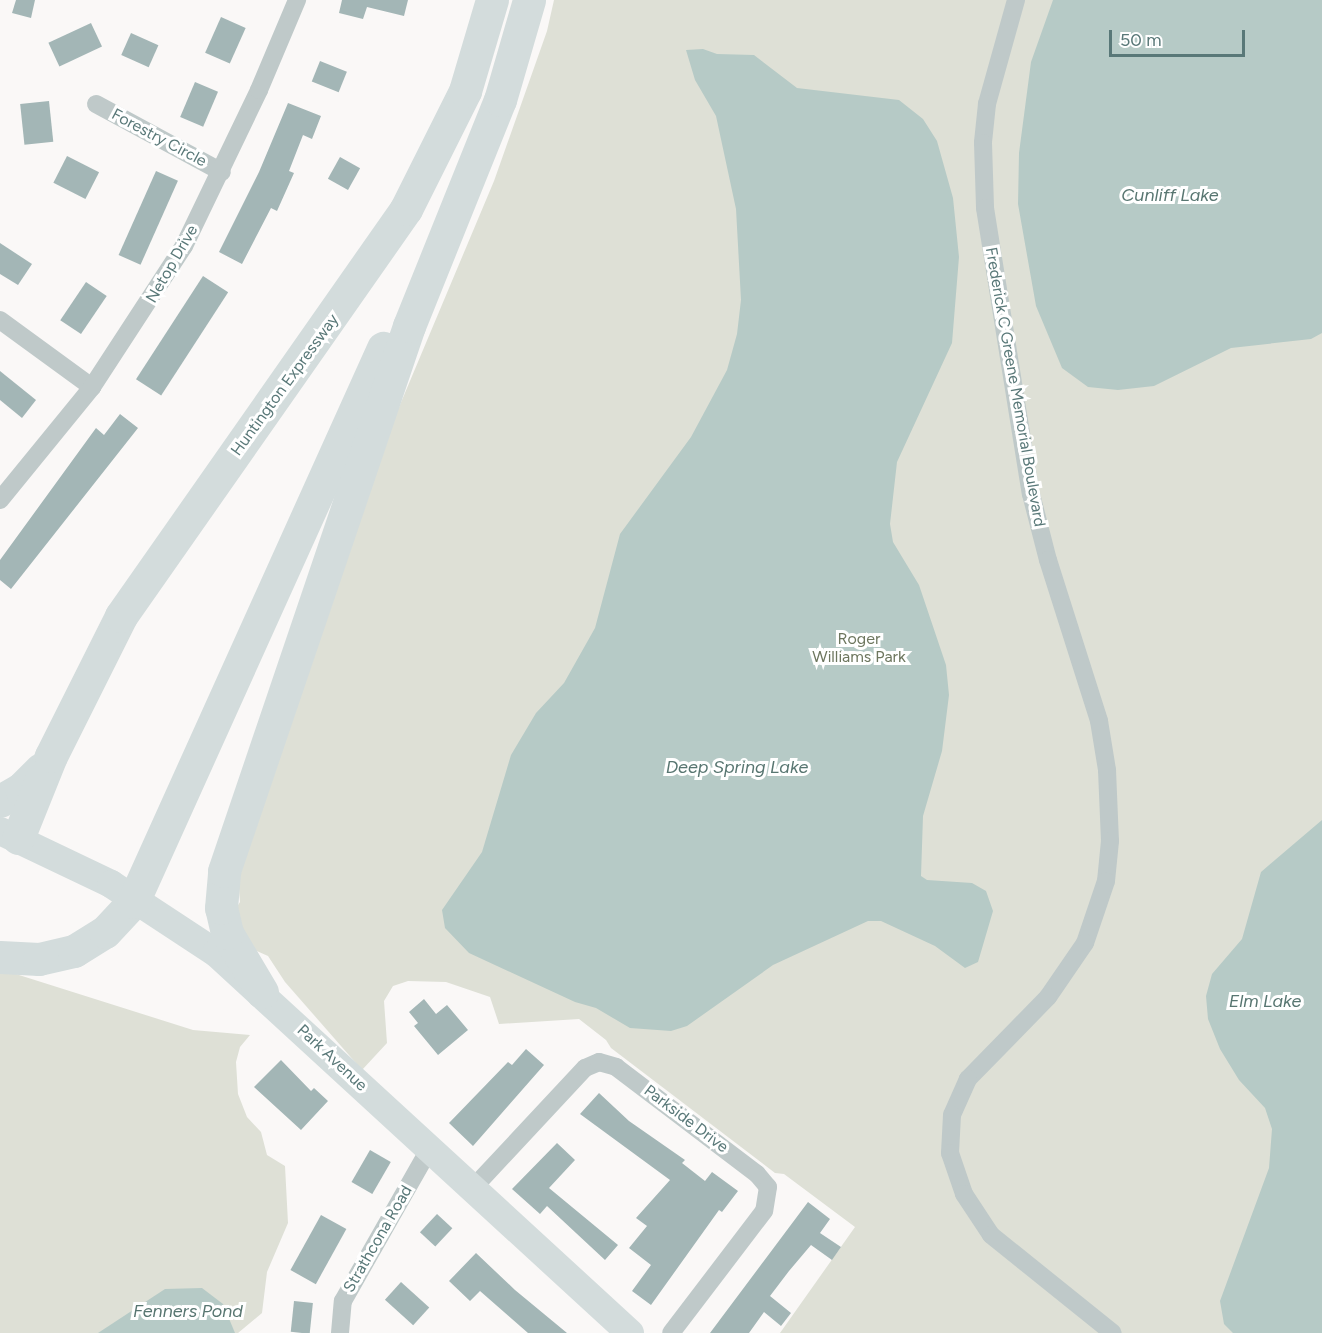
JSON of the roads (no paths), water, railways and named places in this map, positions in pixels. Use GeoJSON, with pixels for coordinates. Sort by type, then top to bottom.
{"type":"FeatureCollection","features":[{"type":"Feature","properties":{"kind":"highway","name":"Huntington Expressway"},"geometry":{"type":"LineString","coordinates":[[51,756],[130,601],[333,319],[406,209],[465,91],[492,0]]}},
{"type":"Feature","properties":{"kind":"highway"},"geometry":{"type":"LineString","coordinates":[[262,992],[240,960],[225,927],[221,897],[224,871],[409,326],[488,133],[529,0]]}},
{"type":"Feature","properties":{"kind":"highway"},"geometry":{"type":"LineString","coordinates":[[0,957],[39,959],[74,951],[105,933],[133,902],[347,424],[488,133]]}},
{"type":"Feature","properties":{"kind":"highway"},"geometry":{"type":"LineString","coordinates":[[0,801],[21,789],[51,756]]}},
{"type":"Feature","properties":{"kind":"highway"},"geometry":{"type":"LineString","coordinates":[[9,835],[51,756]]}},
{"type":"Feature","properties":{"kind":"main road","name":"Park Avenue"},"geometry":{"type":"LineString","coordinates":[[9,835],[52,854],[171,920],[262,992],[630,1333]]}},
{"type":"Feature","properties":{"kind":"street","name":"Netop Drive"},"geometry":{"type":"LineString","coordinates":[[0,500],[92,387],[178,256],[222,172],[297,0]]}},
{"type":"Feature","properties":{"kind":"street","name":"Frederick C Greene Memorial Boulevard"},"geometry":{"type":"LineString","coordinates":[[1016,0],[987,104],[983,143],[985,208],[1035,511],[1099,721],[1107,770],[1110,841],[1106,881],[1085,943],[1063,979],[987,1056],[965,1085],[952,1114],[950,1153],[964,1194],[992,1235],[1018,1260],[1113,1333]]}},
{"type":"Feature","properties":{"kind":"street","name":"Forestry Circle"},"geometry":{"type":"LineString","coordinates":[[96,104],[222,172]]}},
{"type":"Feature","properties":{"kind":"street"},"geometry":{"type":"LineString","coordinates":[[0,320],[92,387]]}},
{"type":"Feature","properties":{"kind":"street","name":"Parkside Drive"},"geometry":{"type":"LineString","coordinates":[[473,1188],[585,1068],[599,1062],[616,1067],[758,1174],[768,1187],[764,1211],[671,1333]]}},
{"type":"Feature","properties":{"kind":"street","name":"Strathcona Road"},"geometry":{"type":"LineString","coordinates":[[340,1333],[343,1300],[430,1148]]}},
{"type":"Feature","properties":{"kind":"water","name":"Cunliff Lake"},"geometry":{"type":"Polygon","coordinates":[[[1053,0],[1322,0],[1322,333],[1311,339],[1231,348],[1154,386],[1118,390],[1088,387],[1062,368],[1036,306],[1018,204],[1019,153],[1031,62],[1053,0]]]}},
{"type":"Feature","properties":{"kind":"water","name":"Deep Spring Lake"},"geometry":{"type":"Polygon","coordinates":[[[703,49],[717,54],[754,55],[797,88],[899,100],[923,119],[937,141],[953,198],[959,257],[952,343],[897,462],[890,524],[893,542],[919,585],[946,665],[949,695],[942,751],[923,816],[921,876],[927,880],[972,883],[986,891],[993,911],[978,962],[965,968],[935,946],[881,921],[868,921],[773,965],[687,1026],[671,1031],[630,1028],[596,1008],[575,1002],[469,953],[445,928],[442,910],[482,852],[511,755],[536,713],[564,683],[595,628],[620,534],[691,437],[727,370],[737,334],[741,300],[736,209],[716,116],[695,80],[686,50],[703,49]]]}},
{"type":"Feature","properties":{"kind":"water","name":"Elm Lake"},"geometry":{"type":"Polygon","coordinates":[[[1322,820],[1322,1333],[1233,1333],[1224,1324],[1220,1301],[1269,1168],[1272,1129],[1265,1108],[1239,1080],[1220,1049],[1208,1019],[1206,996],[1212,974],[1242,939],[1261,872],[1322,820]]]}},
{"type":"Feature","properties":{"kind":"water","name":"Fenners Pond"},"geometry":{"type":"Polygon","coordinates":[[[202,1288],[223,1304],[235,1333],[98,1333],[165,1289],[202,1288]]]}},
{"type":"Feature","properties":{"kind":"park label","name":"Roger Williams Park"},"geometry":{"type":"Point","coordinates":[859,648]}}]}
